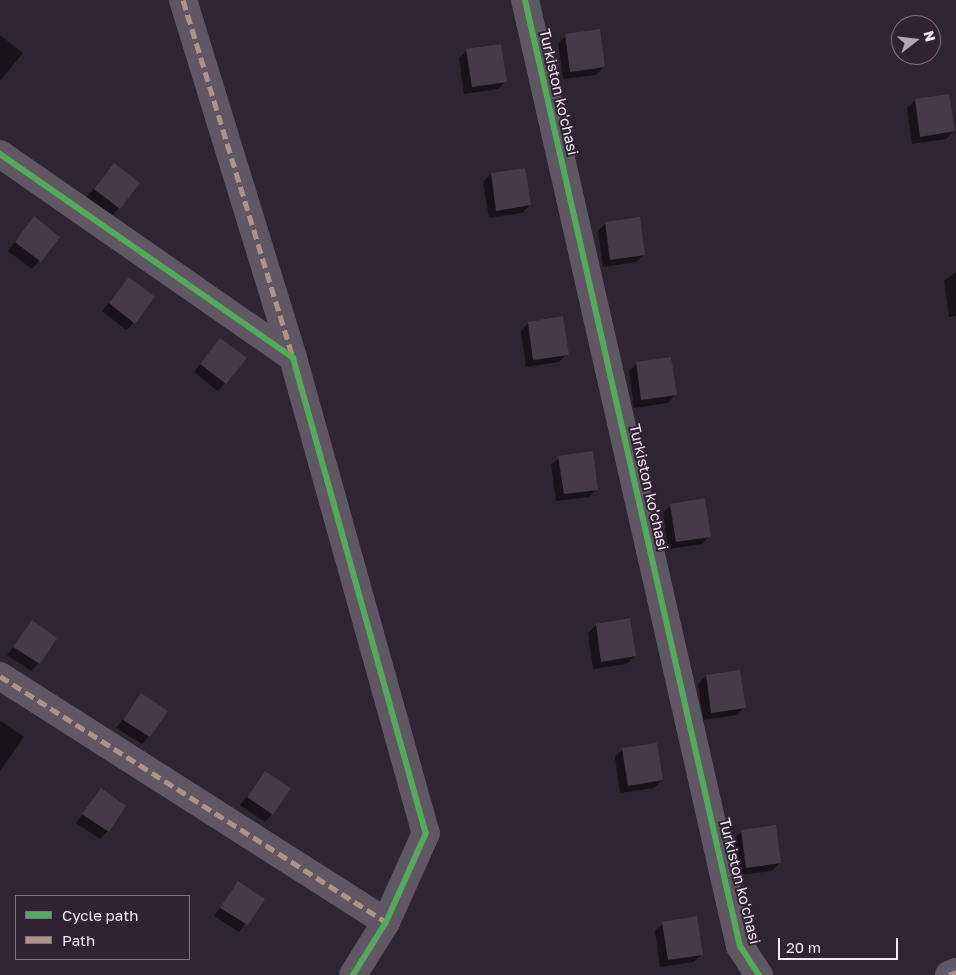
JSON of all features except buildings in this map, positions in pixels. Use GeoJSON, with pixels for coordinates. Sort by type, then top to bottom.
{"type":"FeatureCollection","features":[{"type":"Feature","properties":{"kind":"street"},"geometry":{"type":"LineString","coordinates":[[183,0],[293,358],[426,833],[386,922],[352,975]]}},
{"type":"Feature","properties":{"kind":"street","name":"Turkiston ko'chasi"},"geometry":{"type":"LineString","coordinates":[[525,0],[740,946],[760,975]]}},
{"type":"Feature","properties":{"kind":"street"},"geometry":{"type":"LineString","coordinates":[[0,154],[293,358]]}},
{"type":"Feature","properties":{"kind":"street"},"geometry":{"type":"LineString","coordinates":[[0,676],[386,922]]}},
{"type":"Feature","properties":{"kind":"street"},"geometry":{"type":"LineString","coordinates":[[949,975],[956,972]]}},
{"type":"Feature","properties":{"kind":"marked path"},"geometry":{"type":"LineString","coordinates":[[183,0],[293,358]]}},
{"type":"Feature","properties":{"kind":"marked path"},"geometry":{"type":"LineString","coordinates":[[0,676],[386,922]]}},
{"type":"Feature","properties":{"kind":"marked path"},"geometry":{"type":"LineString","coordinates":[[949,975],[956,972]]}},
{"type":"Feature","properties":{"kind":"cycle path"},"geometry":{"type":"LineString","coordinates":[[525,0],[740,946],[759,975]]}},
{"type":"Feature","properties":{"kind":"cycle path"},"geometry":{"type":"LineString","coordinates":[[0,154],[293,358],[426,833],[386,922],[353,975]]}}]}
